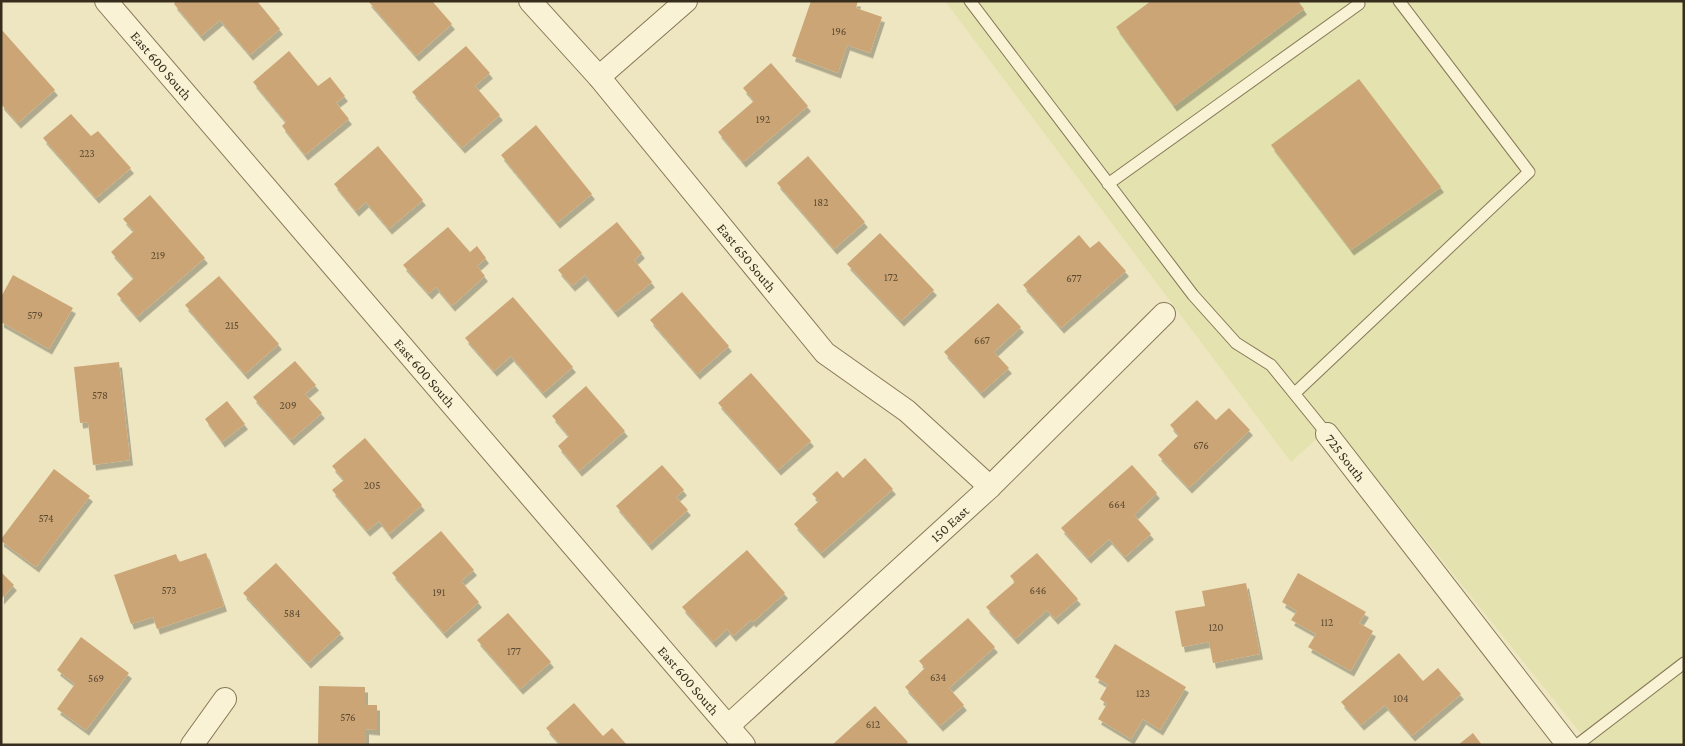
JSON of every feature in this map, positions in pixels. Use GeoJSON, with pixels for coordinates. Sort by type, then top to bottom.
{"type":"FeatureCollection","features":[{"type":"Feature","properties":{"kind":"street","name":"East 600 South"},"geometry":{"type":"LineString","coordinates":[[106,1],[744,745]]}},
{"type":"Feature","properties":{"kind":"street","name":"East 650 South"},"geometry":{"type":"LineString","coordinates":[[530,1],[599,77],[825,353],[907,411],[990,488]]}},
{"type":"Feature","properties":{"kind":"street"},"geometry":{"type":"LineString","coordinates":[[599,77],[686,1]]}},
{"type":"Feature","properties":{"kind":"street","name":"150 East"},"geometry":{"type":"LineString","coordinates":[[728,726],[990,488],[1164,314]]}},
{"type":"Feature","properties":{"kind":"street","name":"725 South"},"geometry":{"type":"LineString","coordinates":[[1327,434],[1568,745]]}},
{"type":"Feature","properties":{"kind":"street"},"geometry":{"type":"LineString","coordinates":[[192,745],[225,699]]}},
{"type":"Feature","properties":{"kind":"lane","name":"725 South"},"geometry":{"type":"LineString","coordinates":[[970,1],[1193,295],[1236,342],[1271,365],[1327,434]]}},
{"type":"Feature","properties":{"kind":"lane"},"geometry":{"type":"LineString","coordinates":[[1295,393],[1529,172],[1399,1]]}},
{"type":"Feature","properties":{"kind":"lane"},"geometry":{"type":"LineString","coordinates":[[1108,184],[1359,4]]}},
{"type":"Feature","properties":{"kind":"lane"},"geometry":{"type":"LineString","coordinates":[[1577,745],[1684,663]]}},
{"type":"Feature","properties":{"kind":"shaded area"},"geometry":{"type":"Polygon","coordinates":[[[945,1],[1684,1],[1684,745],[1590,745],[1333,424],[1291,462],[945,1]]]}},
{"type":"Feature","properties":{"kind":"building"},"geometry":{"type":"Polygon","coordinates":[[[176,1],[257,1],[280,29],[250,55],[220,20],[201,36],[174,4],[176,1]]]}},
{"type":"Feature","properties":{"kind":"building"},"geometry":{"type":"Polygon","coordinates":[[[368,1],[432,1],[452,24],[416,56],[368,1]]]}},
{"type":"Feature","properties":{"kind":"building"},"geometry":{"type":"Polygon","coordinates":[[[811,1],[858,1],[856,8],[882,17],[870,53],[847,45],[838,73],[792,56],[811,1]]]}},
{"type":"Feature","properties":{"kind":"building"},"geometry":{"type":"Polygon","coordinates":[[[1151,1],[1298,1],[1304,9],[1174,106],[1116,27],[1151,1]]]}},
{"type":"Feature","properties":{"kind":"building"},"geometry":{"type":"Polygon","coordinates":[[[1,29],[55,90],[18,123],[1,104],[1,29]]]}},
{"type":"Feature","properties":{"kind":"building"},"geometry":{"type":"Polygon","coordinates":[[[466,46],[490,73],[475,86],[500,115],[462,148],[412,92],[466,46]]]}},
{"type":"Feature","properties":{"kind":"building"},"geometry":{"type":"Polygon","coordinates":[[[289,51],[318,86],[330,77],[345,96],[336,103],[349,119],[305,155],[282,126],[286,122],[253,82],[289,51]]]}},
{"type":"Feature","properties":{"kind":"building"},"geometry":{"type":"Polygon","coordinates":[[[771,63],[808,106],[743,162],[718,132],[754,101],[743,88],[771,63]]]}},
{"type":"Feature","properties":{"kind":"building"},"geometry":{"type":"Polygon","coordinates":[[[1359,79],[1441,187],[1351,250],[1271,145],[1359,79]]]}},
{"type":"Feature","properties":{"kind":"building"},"geometry":{"type":"Polygon","coordinates":[[[71,114],[91,136],[98,131],[131,168],[96,198],[43,138],[71,114]]]}},
{"type":"Feature","properties":{"kind":"building"},"geometry":{"type":"Polygon","coordinates":[[[536,125],[592,194],[557,223],[501,155],[536,125]]]}},
{"type":"Feature","properties":{"kind":"building"},"geometry":{"type":"Polygon","coordinates":[[[378,146],[423,200],[389,229],[366,202],[356,211],[334,184],[378,146]]]}},
{"type":"Feature","properties":{"kind":"building"},"geometry":{"type":"Polygon","coordinates":[[[808,156],[865,222],[834,249],[777,183],[808,156]]]}},
{"type":"Feature","properties":{"kind":"building"},"geometry":{"type":"Polygon","coordinates":[[[150,195],[205,258],[137,317],[117,294],[134,278],[111,252],[134,231],[123,219],[150,195]]]}},
{"type":"Feature","properties":{"kind":"building"},"geometry":{"type":"Polygon","coordinates":[[[617,222],[642,253],[634,260],[652,282],[615,312],[585,275],[572,286],[558,270],[617,222]]]}},
{"type":"Feature","properties":{"kind":"building"},"geometry":{"type":"Polygon","coordinates":[[[448,227],[470,252],[477,246],[486,258],[477,266],[485,276],[452,306],[436,287],[429,294],[403,265],[448,227]]]}},
{"type":"Feature","properties":{"kind":"building"},"geometry":{"type":"Polygon","coordinates":[[[880,233],[934,290],[901,321],[847,264],[880,233]]]}},
{"type":"Feature","properties":{"kind":"building"},"geometry":{"type":"Polygon","coordinates":[[[1079,235],[1090,248],[1099,241],[1126,271],[1061,328],[1023,285],[1079,235]]]}},
{"type":"Feature","properties":{"kind":"building"},"geometry":{"type":"Polygon","coordinates":[[[13,275],[73,308],[49,349],[1,322],[1,297],[13,275]]]}},
{"type":"Feature","properties":{"kind":"building"},"geometry":{"type":"Polygon","coordinates":[[[219,276],[279,344],[245,374],[185,305],[219,276]]]}},
{"type":"Feature","properties":{"kind":"building"},"geometry":{"type":"Polygon","coordinates":[[[682,292],[729,346],[697,374],[650,320],[682,292]]]}},
{"type":"Feature","properties":{"kind":"building"},"geometry":{"type":"Polygon","coordinates":[[[513,297],[573,367],[543,393],[511,356],[494,371],[465,338],[513,297]]]}},
{"type":"Feature","properties":{"kind":"building"},"geometry":{"type":"Polygon","coordinates":[[[998,303],[1021,327],[994,352],[1009,368],[981,393],[944,352],[998,303]]]}},
{"type":"Feature","properties":{"kind":"building"},"geometry":{"type":"Polygon","coordinates":[[[295,361],[316,385],[305,394],[322,413],[291,440],[253,397],[295,361]]]}},
{"type":"Feature","properties":{"kind":"building"},"geometry":{"type":"Polygon","coordinates":[[[119,362],[130,460],[93,465],[88,422],[80,423],[74,367],[119,362]]]}},
{"type":"Feature","properties":{"kind":"building"},"geometry":{"type":"Polygon","coordinates":[[[751,373],[811,441],[778,470],[718,403],[751,373]]]}},
{"type":"Feature","properties":{"kind":"building"},"geometry":{"type":"Polygon","coordinates":[[[586,386],[625,431],[579,471],[558,446],[569,436],[552,416],[586,386]]]}},
{"type":"Feature","properties":{"kind":"building"},"geometry":{"type":"Polygon","coordinates":[[[1197,400],[1216,420],[1229,408],[1250,430],[1189,488],[1158,455],[1179,435],[1170,425],[1197,400]]]}},
{"type":"Feature","properties":{"kind":"building"},"geometry":{"type":"Polygon","coordinates":[[[227,401],[245,424],[222,442],[205,419],[227,401]]]}},
{"type":"Feature","properties":{"kind":"building"},"geometry":{"type":"Polygon","coordinates":[[[365,438],[422,505],[389,534],[379,521],[367,531],[332,490],[344,480],[332,466],[365,438]]]}},
{"type":"Feature","properties":{"kind":"building"},"geometry":{"type":"Polygon","coordinates":[[[865,458],[893,489],[821,553],[794,524],[819,501],[812,494],[837,471],[843,478],[865,458]]]}},
{"type":"Feature","properties":{"kind":"building"},"geometry":{"type":"Polygon","coordinates":[[[662,465],[684,490],[676,497],[688,510],[649,545],[616,506],[662,465]]]}},
{"type":"Feature","properties":{"kind":"building"},"geometry":{"type":"Polygon","coordinates":[[[1132,465],[1157,493],[1134,515],[1151,534],[1125,557],[1109,539],[1088,558],[1061,528],[1132,465]]]}},
{"type":"Feature","properties":{"kind":"building"},"geometry":{"type":"Polygon","coordinates":[[[54,469],[90,496],[36,567],[1,541],[1,539],[54,469]]]}},
{"type":"Feature","properties":{"kind":"building"},"geometry":{"type":"Polygon","coordinates":[[[441,531],[474,570],[461,581],[479,602],[444,633],[392,573],[441,531]]]}},
{"type":"Feature","properties":{"kind":"building"},"geometry":{"type":"Polygon","coordinates":[[[747,550],[785,593],[753,622],[751,620],[733,636],[727,629],[713,642],[682,607],[747,550]]]}},
{"type":"Feature","properties":{"kind":"building"},"geometry":{"type":"Polygon","coordinates":[[[206,553],[224,606],[157,629],[153,617],[131,624],[114,575],[176,554],[179,562],[206,553]]]}},
{"type":"Feature","properties":{"kind":"building"},"geometry":{"type":"Polygon","coordinates":[[[1037,553],[1078,599],[1055,619],[1047,610],[1015,639],[986,607],[1015,582],[1010,576],[1037,553]]]}},
{"type":"Feature","properties":{"kind":"building"},"geometry":{"type":"Polygon","coordinates":[[[276,563],[341,633],[308,663],[243,593],[276,563]]]}},
{"type":"Feature","properties":{"kind":"building"},"geometry":{"type":"Polygon","coordinates":[[[1,572],[14,585],[1,599],[1,572]]]}},
{"type":"Feature","properties":{"kind":"building"},"geometry":{"type":"Polygon","coordinates":[[[1298,573],[1366,612],[1359,623],[1373,631],[1351,671],[1308,647],[1316,634],[1291,620],[1297,611],[1282,602],[1298,573]]]}},
{"type":"Feature","properties":{"kind":"building"},"geometry":{"type":"Polygon","coordinates":[[[1246,583],[1260,654],[1213,663],[1209,642],[1182,647],[1175,611],[1205,606],[1202,591],[1246,583]]]}},
{"type":"Feature","properties":{"kind":"building"},"geometry":{"type":"Polygon","coordinates":[[[508,613],[551,662],[520,689],[477,640],[508,613]]]}},
{"type":"Feature","properties":{"kind":"building"},"geometry":{"type":"Polygon","coordinates":[[[968,618],[995,647],[949,688],[964,705],[940,726],[905,687],[925,668],[919,661],[968,618]]]}},
{"type":"Feature","properties":{"kind":"building"},"geometry":{"type":"Polygon","coordinates":[[[81,637],[129,673],[86,730],[57,709],[75,684],[57,670],[81,637]]]}},
{"type":"Feature","properties":{"kind":"building"},"geometry":{"type":"Polygon","coordinates":[[[1115,644],[1186,687],[1160,730],[1143,719],[1131,739],[1098,719],[1107,704],[1100,699],[1108,685],[1095,677],[1115,644]]]}},
{"type":"Feature","properties":{"kind":"building"},"geometry":{"type":"Polygon","coordinates":[[[1399,653],[1423,681],[1438,668],[1461,694],[1412,736],[1385,705],[1361,725],[1341,702],[1399,653]]]}},
{"type":"Feature","properties":{"kind":"building"},"geometry":{"type":"Polygon","coordinates":[[[319,686],[365,687],[365,705],[377,705],[377,730],[366,729],[366,745],[318,745],[319,686]]]}},
{"type":"Feature","properties":{"kind":"building"},"geometry":{"type":"Polygon","coordinates":[[[574,703],[603,736],[612,728],[627,745],[561,745],[546,728],[574,703]]]}},
{"type":"Feature","properties":{"kind":"building"},"geometry":{"type":"Polygon","coordinates":[[[875,706],[908,742],[904,745],[832,745],[875,706]]]}},
{"type":"Feature","properties":{"kind":"building"},"geometry":{"type":"Polygon","coordinates":[[[1473,733],[1482,745],[1458,745],[1473,733]]]}}]}
